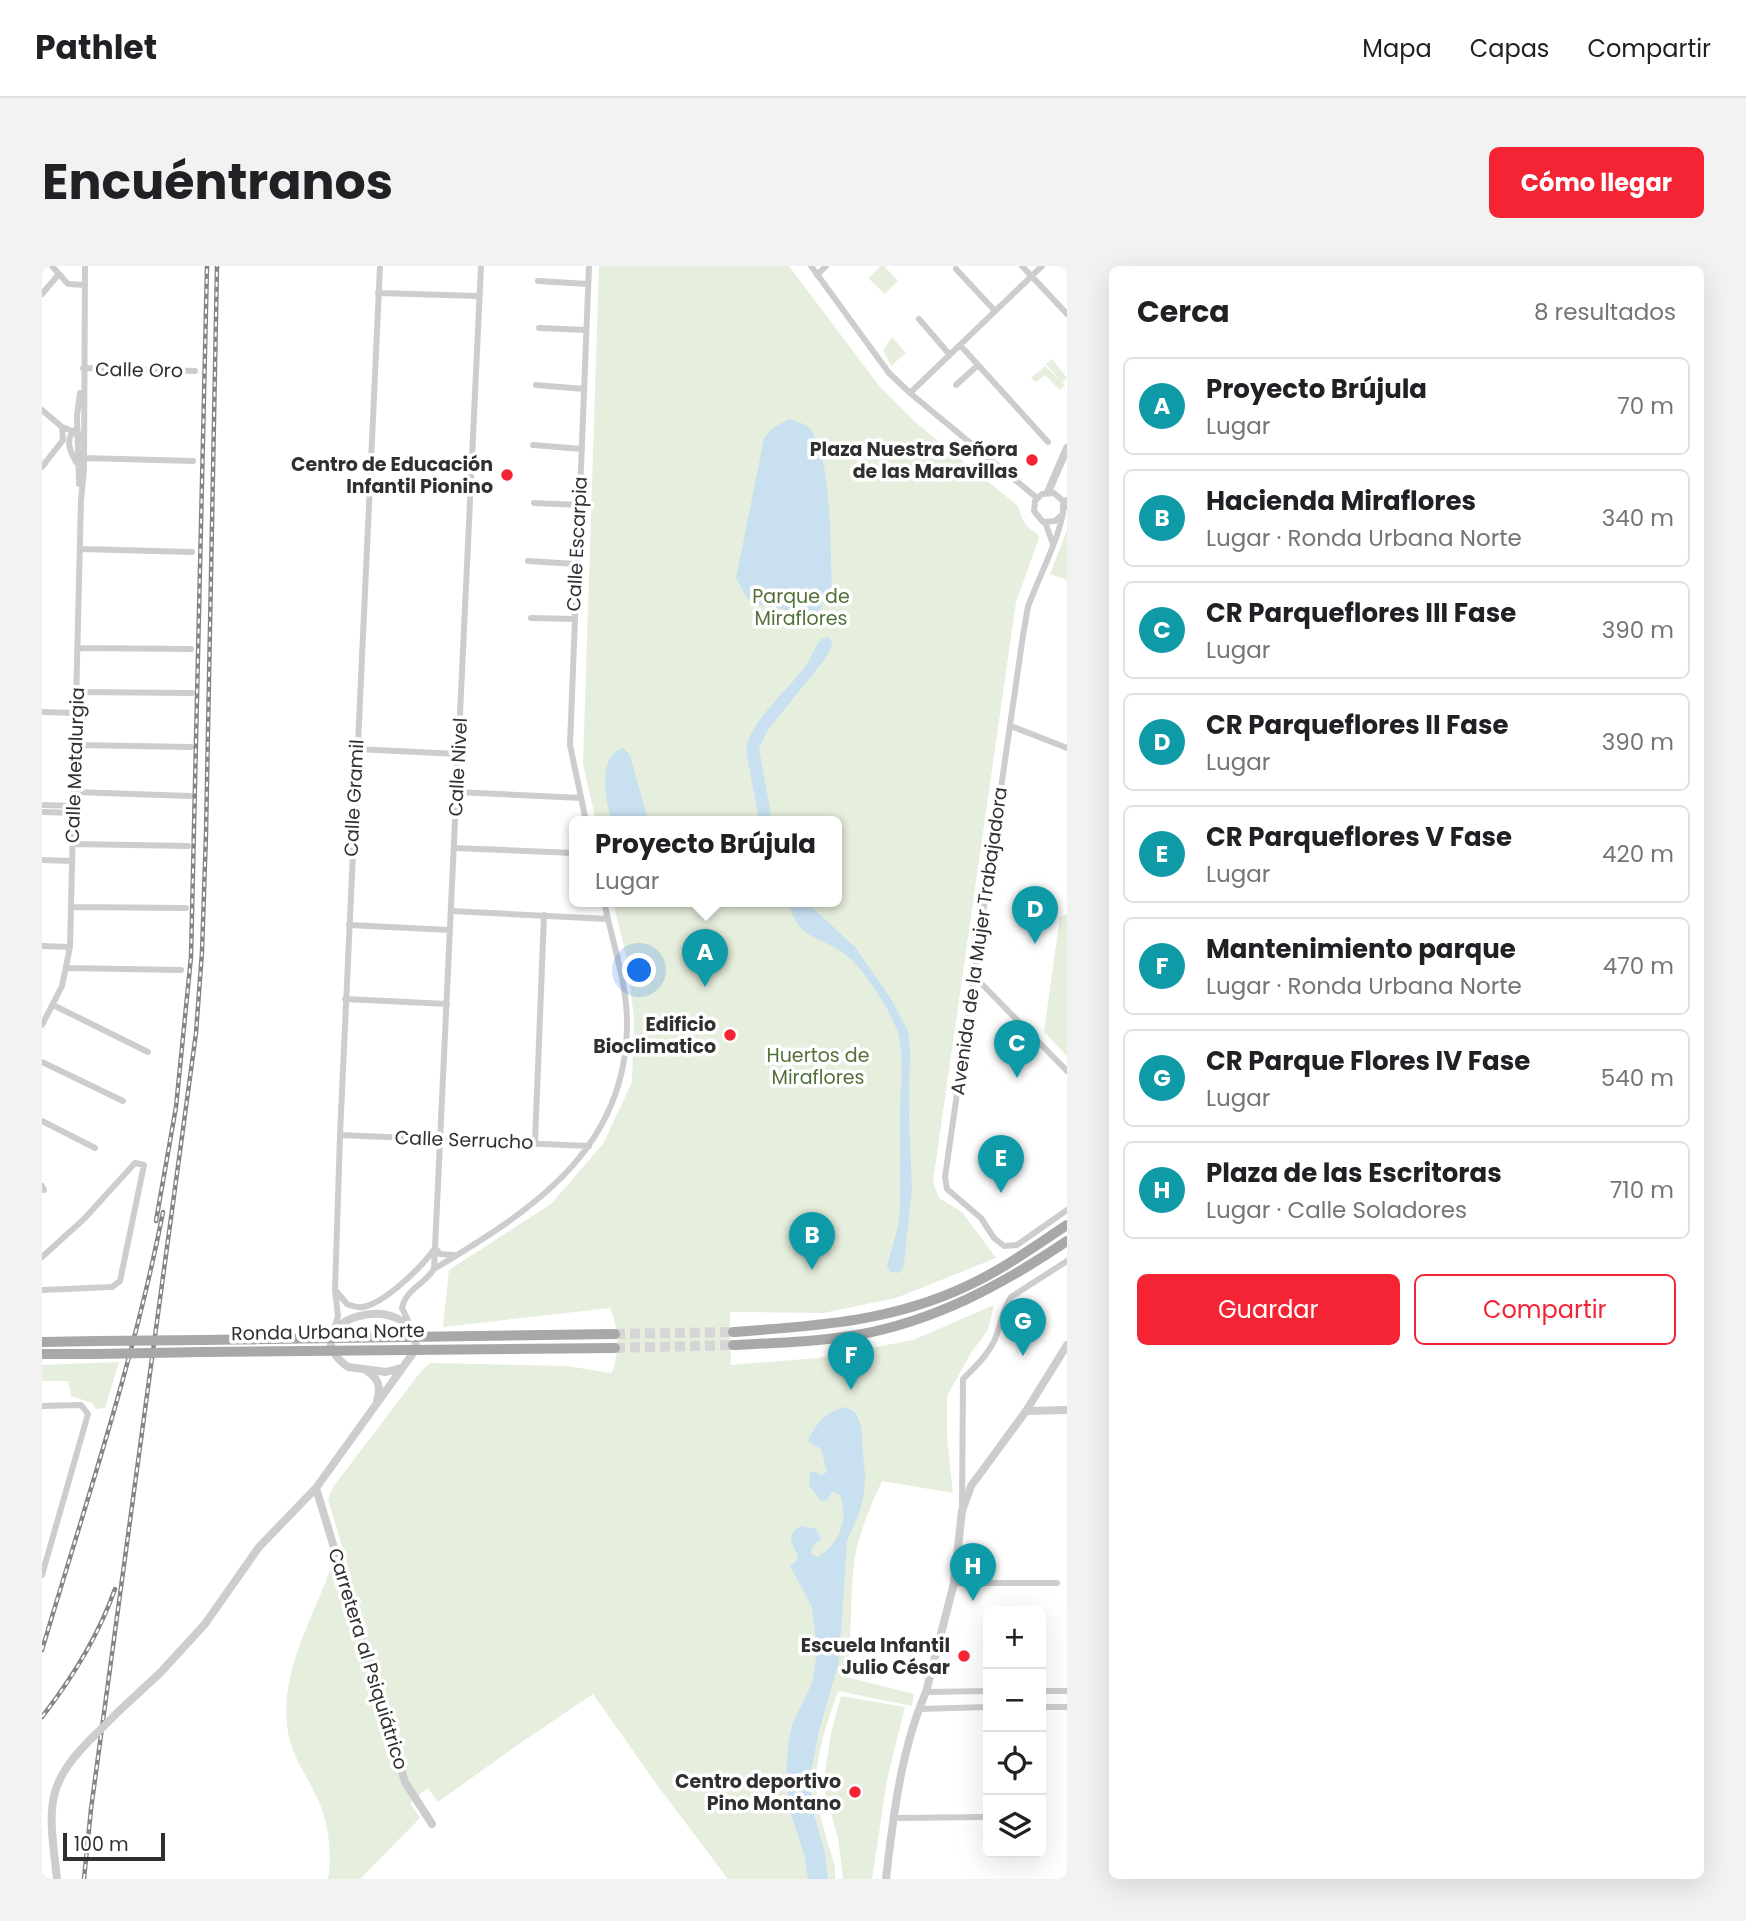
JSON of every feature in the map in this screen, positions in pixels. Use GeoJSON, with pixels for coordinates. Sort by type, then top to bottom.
{"type":"FeatureCollection","features":[{"type":"Feature","properties":{"kind":"main road"},"geometry":{"type":"LineString","coordinates":[[733,1332],[860,1321],[910,1308],[967,1286],[1067,1225]]}},
{"type":"Feature","properties":{"kind":"main road"},"geometry":{"type":"LineString","coordinates":[[733,1345],[808,1341],[855,1335],[913,1321],[975,1297],[1067,1241]]}},
{"type":"Feature","properties":{"kind":"main road","name":"Ronda Urbana Norte"},"geometry":{"type":"LineString","coordinates":[[42,1342],[202,1340],[332,1334],[615,1334]]}},
{"type":"Feature","properties":{"kind":"main road","name":"Ronda Urbana Norte"},"geometry":{"type":"LineString","coordinates":[[42,1354],[615,1348]]}},
{"type":"Feature","properties":{"kind":"street"},"geometry":{"type":"LineString","coordinates":[[52,266],[68,284],[85,285]]}},
{"type":"Feature","properties":{"kind":"street","name":"Calle Metalurgia"},"geometry":{"type":"LineString","coordinates":[[42,1025],[44,1016],[62,986],[70,947],[84,458],[85,266]]}},
{"type":"Feature","properties":{"kind":"street","name":"Calle Gramil"},"geometry":{"type":"LineString","coordinates":[[332,1334],[338,1316],[335,1290],[345,999],[380,266]]}},
{"type":"Feature","properties":{"kind":"street","name":"Calle Nivel"},"geometry":{"type":"LineString","coordinates":[[434,1269],[481,266]]}},
{"type":"Feature","properties":{"kind":"street","name":"Calle Escarpia"},"geometry":{"type":"LineString","coordinates":[[585,816],[570,745],[589,266]]}},
{"type":"Feature","properties":{"kind":"street"},"geometry":{"type":"LineString","coordinates":[[811,266],[889,373],[1037,498]]}},
{"type":"Feature","properties":{"kind":"street"},"geometry":{"type":"LineString","coordinates":[[817,275],[826,266]]}},
{"type":"Feature","properties":{"kind":"street"},"geometry":{"type":"LineString","coordinates":[[1022,266],[1067,314]]}},
{"type":"Feature","properties":{"kind":"street"},"geometry":{"type":"LineString","coordinates":[[910,393],[1042,266]]}},
{"type":"Feature","properties":{"kind":"street"},"geometry":{"type":"LineString","coordinates":[[956,269],[995,311]]}},
{"type":"Feature","properties":{"kind":"street"},"geometry":{"type":"LineString","coordinates":[[42,295],[59,274]]}},
{"type":"Feature","properties":{"kind":"street"},"geometry":{"type":"LineString","coordinates":[[538,281],[588,284]]}},
{"type":"Feature","properties":{"kind":"street"},"geometry":{"type":"LineString","coordinates":[[378,293],[479,296]]}},
{"type":"Feature","properties":{"kind":"street"},"geometry":{"type":"LineString","coordinates":[[919,319],[950,355]]}},
{"type":"Feature","properties":{"kind":"street"},"geometry":{"type":"LineString","coordinates":[[539,328],[586,330]]}},
{"type":"Feature","properties":{"kind":"street"},"geometry":{"type":"LineString","coordinates":[[960,345],[1048,442]]}},
{"type":"Feature","properties":{"kind":"street"},"geometry":{"type":"LineString","coordinates":[[956,385],[978,365]]}},
{"type":"Feature","properties":{"kind":"street","name":"Calle Metalurgia"},"geometry":{"type":"LineString","coordinates":[[81,500],[76,430],[83,368]]}},
{"type":"Feature","properties":{"kind":"street","name":"Calle Oro"},"geometry":{"type":"LineString","coordinates":[[83,368],[195,371]]}},
{"type":"Feature","properties":{"kind":"street"},"geometry":{"type":"LineString","coordinates":[[536,385],[584,389]]}},
{"type":"Feature","properties":{"kind":"street"},"geometry":{"type":"LineString","coordinates":[[42,410],[62,427],[76,430],[80,434],[80,453],[84,458],[193,461]]}},
{"type":"Feature","properties":{"kind":"street"},"geometry":{"type":"LineString","coordinates":[[62,427],[74,423],[77,419]]}},
{"type":"Feature","properties":{"kind":"street"},"geometry":{"type":"LineString","coordinates":[[42,467],[63,440],[62,427]]}},
{"type":"Feature","properties":{"kind":"street"},"geometry":{"type":"LineString","coordinates":[[76,430],[69,440],[69,450],[78,468]]}},
{"type":"Feature","properties":{"kind":"street"},"geometry":{"type":"LineString","coordinates":[[533,445],[582,449]]}},
{"type":"Feature","properties":{"kind":"street"},"geometry":{"type":"LineString","coordinates":[[56,451],[65,448],[69,450]]}},
{"type":"Feature","properties":{"kind":"street"},"geometry":{"type":"LineString","coordinates":[[1048,492],[1059,496],[1065,507],[1055,521],[1045,522],[1038,519],[1034,511],[1037,498],[1048,492],[1067,448]]}},
{"type":"Feature","properties":{"kind":"street"},"geometry":{"type":"LineString","coordinates":[[534,503],[579,505]]}},
{"type":"Feature","properties":{"kind":"street","name":"Avenida de la Mujer Trabajadora"},"geometry":{"type":"LineString","coordinates":[[1065,507],[1059,531],[1028,607],[945,1177],[947,1189],[978,1215],[994,1238],[1004,1245],[1017,1245],[1067,1210]]}},
{"type":"Feature","properties":{"kind":"street"},"geometry":{"type":"LineString","coordinates":[[1045,522],[1053,544]]}},
{"type":"Feature","properties":{"kind":"street"},"geometry":{"type":"LineString","coordinates":[[80,549],[192,552]]}},
{"type":"Feature","properties":{"kind":"street"},"geometry":{"type":"LineString","coordinates":[[528,561],[576,564]]}},
{"type":"Feature","properties":{"kind":"street"},"geometry":{"type":"LineString","coordinates":[[531,618],[574,620]]}},
{"type":"Feature","properties":{"kind":"street"},"geometry":{"type":"LineString","coordinates":[[78,648],[191,649]]}},
{"type":"Feature","properties":{"kind":"street"},"geometry":{"type":"LineString","coordinates":[[77,692],[191,693]]}},
{"type":"Feature","properties":{"kind":"street"},"geometry":{"type":"LineString","coordinates":[[42,712],[76,713]]}},
{"type":"Feature","properties":{"kind":"street"},"geometry":{"type":"LineString","coordinates":[[1011,726],[1067,748]]}},
{"type":"Feature","properties":{"kind":"street"},"geometry":{"type":"LineString","coordinates":[[76,745],[191,747]]}},
{"type":"Feature","properties":{"kind":"street"},"geometry":{"type":"LineString","coordinates":[[356,750],[458,754]]}},
{"type":"Feature","properties":{"kind":"street"},"geometry":{"type":"LineString","coordinates":[[75,792],[190,796]]}},
{"type":"Feature","properties":{"kind":"street"},"geometry":{"type":"LineString","coordinates":[[456,792],[581,798]]}},
{"type":"Feature","properties":{"kind":"street"},"geometry":{"type":"LineString","coordinates":[[42,806],[74,810]]}},
{"type":"Feature","properties":{"kind":"street"},"geometry":{"type":"LineString","coordinates":[[42,812],[74,810]]}},
{"type":"Feature","properties":{"kind":"street"},"geometry":{"type":"LineString","coordinates":[[73,844],[188,846]]}},
{"type":"Feature","properties":{"kind":"street"},"geometry":{"type":"LineString","coordinates":[[454,848],[569,853]]}},
{"type":"Feature","properties":{"kind":"street"},"geometry":{"type":"LineString","coordinates":[[42,860],[72,861]]}},
{"type":"Feature","properties":{"kind":"street"},"geometry":{"type":"LineString","coordinates":[[71,907],[186,908]]}},
{"type":"Feature","properties":{"kind":"street"},"geometry":{"type":"LineString","coordinates":[[57,1879],[51,1820],[54,1790],[64,1768],[183,1650],[205,1624],[259,1547],[316,1488],[374,1410],[416,1349],[416,1336],[402,1308],[411,1291],[432,1274],[434,1269],[544,1195],[569,1171],[589,1146],[611,1104],[623,1065],[627,1026],[624,992],[605,907]]}},
{"type":"Feature","properties":{"kind":"street"},"geometry":{"type":"LineString","coordinates":[[451,911],[607,919]]}},
{"type":"Feature","properties":{"kind":"street"},"geometry":{"type":"LineString","coordinates":[[535,1143],[544,915]]}},
{"type":"Feature","properties":{"kind":"street"},"geometry":{"type":"LineString","coordinates":[[349,925],[450,930]]}},
{"type":"Feature","properties":{"kind":"street"},"geometry":{"type":"LineString","coordinates":[[42,946],[70,947]]}},
{"type":"Feature","properties":{"kind":"street"},"geometry":{"type":"LineString","coordinates":[[67,968],[181,970]]}},
{"type":"Feature","properties":{"kind":"street"},"geometry":{"type":"LineString","coordinates":[[974,975],[1067,1071]]}},
{"type":"Feature","properties":{"kind":"street"},"geometry":{"type":"LineString","coordinates":[[345,999],[447,1004]]}},
{"type":"Feature","properties":{"kind":"street"},"geometry":{"type":"LineString","coordinates":[[53,1005],[148,1052]]}},
{"type":"Feature","properties":{"kind":"street"},"geometry":{"type":"LineString","coordinates":[[42,1062],[123,1101]]}},
{"type":"Feature","properties":{"kind":"street"},"geometry":{"type":"LineString","coordinates":[[42,1121],[95,1148]]}},
{"type":"Feature","properties":{"kind":"street","name":"Calle Serrucho"},"geometry":{"type":"LineString","coordinates":[[340,1135],[589,1146]]}},
{"type":"Feature","properties":{"kind":"street"},"geometry":{"type":"LineString","coordinates":[[42,1257],[84,1219],[135,1163],[144,1165],[120,1281],[113,1287],[42,1290]]}},
{"type":"Feature","properties":{"kind":"street"},"geometry":{"type":"LineString","coordinates":[[335,1290],[346,1304],[356,1307],[371,1304],[412,1275],[435,1248],[440,1254],[457,1255]]}},
{"type":"Feature","properties":{"kind":"street"},"geometry":{"type":"LineString","coordinates":[[886,1879],[903,1767],[926,1692],[954,1583],[962,1511],[963,1379],[985,1357],[995,1338],[1006,1304],[1012,1297],[1067,1261]]}},
{"type":"Feature","properties":{"kind":"street"},"geometry":{"type":"LineString","coordinates":[[401,1368],[386,1372],[348,1367],[332,1350],[332,1334],[350,1318],[373,1315],[400,1318],[410,1325]]}},
{"type":"Feature","properties":{"kind":"street"},"geometry":{"type":"LineString","coordinates":[[962,1511],[971,1486],[1026,1411],[1067,1345]]}},
{"type":"Feature","properties":{"kind":"street"},"geometry":{"type":"LineString","coordinates":[[367,1371],[375,1377],[379,1387],[374,1410]]}},
{"type":"Feature","properties":{"kind":"street"},"geometry":{"type":"LineString","coordinates":[[42,1406],[80,1405],[88,1413],[42,1575]]}},
{"type":"Feature","properties":{"kind":"street"},"geometry":{"type":"LineString","coordinates":[[1026,1411],[1065,1409]]}},
{"type":"Feature","properties":{"kind":"street","name":"Carretera al Psiquiátrico"},"geometry":{"type":"LineString","coordinates":[[316,1488],[405,1782],[432,1825]]}},
{"type":"Feature","properties":{"kind":"street"},"geometry":{"type":"LineString","coordinates":[[954,1583],[1057,1583]]}},
{"type":"Feature","properties":{"kind":"street"},"geometry":{"type":"LineString","coordinates":[[926,1692],[983,1691]]}},
{"type":"Feature","properties":{"kind":"street"},"geometry":{"type":"LineString","coordinates":[[1046,1691],[1067,1691]]}},
{"type":"Feature","properties":{"kind":"street"},"geometry":{"type":"LineString","coordinates":[[919,1709],[983,1707]]}},
{"type":"Feature","properties":{"kind":"street"},"geometry":{"type":"LineString","coordinates":[[1046,1707],[1067,1707]]}},
{"type":"Feature","properties":{"kind":"street"},"geometry":{"type":"LineString","coordinates":[[895,1818],[983,1817]]}},
{"type":"Feature","properties":{"kind":"green space","name":"Parque de Miraflores"},"geometry":{"type":"Polygon","coordinates":[[[599,266],[789,266],[880,387],[915,422],[1018,506],[1025,523],[1039,538],[1016,602],[933,1182],[939,1198],[962,1212],[996,1258],[896,1298],[823,1313],[730,1312],[731,1365],[818,1358],[913,1340],[994,1305],[988,1330],[971,1353],[947,1396],[947,1437],[953,1493],[882,1481],[857,1547],[846,1677],[914,1694],[912,1706],[838,1691],[821,1744],[816,1785],[820,1815],[835,1867],[835,1879],[728,1879],[593,1694],[438,1802],[428,1788],[410,1803],[420,1818],[360,1879],[328,1879],[330,1859],[325,1819],[293,1750],[286,1710],[292,1668],[331,1567],[349,1570],[328,1499],[333,1487],[430,1363],[566,1366],[612,1373],[617,1349],[610,1308],[443,1327],[449,1270],[551,1204],[603,1144],[632,1082],[634,1019],[627,960],[614,907],[842,907],[842,816],[595,816],[583,764],[599,266]]]}},
{"type":"Feature","properties":{"kind":"green space"},"geometry":{"type":"Polygon","coordinates":[[[881,266],[898,281],[885,294],[868,278],[881,266]]]}},
{"type":"Feature","properties":{"kind":"green space"},"geometry":{"type":"Polygon","coordinates":[[[892,337],[906,353],[891,366],[883,350],[892,337]]]}},
{"type":"Feature","properties":{"kind":"green space"},"geometry":{"type":"Polygon","coordinates":[[[1052,359],[1067,378],[1062,382],[1046,364],[1052,359]]]}},
{"type":"Feature","properties":{"kind":"green space"},"geometry":{"type":"Polygon","coordinates":[[[1045,366],[1065,385],[1060,390],[1045,375],[1036,382],[1031,378],[1045,366]]]}},
{"type":"Feature","properties":{"kind":"green space"},"geometry":{"type":"Polygon","coordinates":[[[1067,530],[1067,580],[1050,574],[1067,530]]]}},
{"type":"Feature","properties":{"kind":"green space"},"geometry":{"type":"Polygon","coordinates":[[[1067,915],[1067,1056],[1044,1032],[1060,916],[1067,915]]]}},
{"type":"Feature","properties":{"kind":"green space"},"geometry":{"type":"Polygon","coordinates":[[[119,1362],[105,1408],[96,1409],[92,1403],[71,1396],[68,1381],[42,1381],[42,1365],[119,1362]]]}},
{"type":"Feature","properties":{"kind":"green space","name":"Centro deportivo Pino Montano"},"geometry":{"type":"Polygon","coordinates":[[[841,1696],[905,1707],[887,1780],[872,1879],[843,1879],[838,1838],[823,1786],[831,1733],[841,1696]]]}},
{"type":"Feature","properties":{"kind":"water"},"geometry":{"type":"Polygon","coordinates":[[[789,419],[807,426],[817,441],[826,481],[832,590],[815,615],[759,605],[747,598],[736,578],[764,438],[773,428],[789,419]]]}},
{"type":"Feature","properties":{"kind":"water"},"geometry":{"type":"Polygon","coordinates":[[[828,637],[831,640],[832,646],[825,659],[767,731],[759,749],[771,816],[758,816],[746,750],[749,739],[762,716],[807,664],[821,639],[828,637]]]}},
{"type":"Feature","properties":{"kind":"water"},"geometry":{"type":"Polygon","coordinates":[[[623,748],[630,755],[647,816],[611,816],[605,780],[609,760],[615,752],[623,748]]]}},
{"type":"Feature","properties":{"kind":"water"},"geometry":{"type":"Polygon","coordinates":[[[790,907],[812,907],[855,947],[891,999],[908,1031],[912,1188],[904,1263],[903,1269],[898,1273],[890,1272],[887,1266],[899,1223],[900,1205],[902,1060],[898,1033],[885,1004],[852,960],[806,932],[790,907]]]}},
{"type":"Feature","properties":{"kind":"water"},"geometry":{"type":"Polygon","coordinates":[[[846,1407],[856,1413],[861,1426],[864,1493],[860,1511],[847,1541],[839,1661],[819,1731],[810,1777],[812,1808],[825,1853],[828,1879],[808,1879],[804,1854],[790,1811],[786,1778],[792,1725],[813,1681],[817,1648],[812,1607],[790,1566],[798,1556],[791,1536],[801,1526],[816,1529],[821,1539],[812,1547],[811,1554],[818,1557],[832,1545],[841,1530],[843,1504],[840,1495],[832,1491],[827,1500],[821,1501],[809,1485],[810,1473],[814,1471],[822,1476],[827,1471],[821,1449],[808,1441],[822,1419],[846,1407]]]}},
{"type":"Feature","properties":{"kind":"tunnel"},"geometry":{"type":"LineString","coordinates":[[615,1334],[733,1332]]}},
{"type":"Feature","properties":{"kind":"tunnel"},"geometry":{"type":"LineString","coordinates":[[615,1348],[733,1345]]}},
{"type":"Feature","properties":{"kind":"railway"},"geometry":{"type":"LineString","coordinates":[[156,1221],[176,1107],[191,957],[207,266]]}},
{"type":"Feature","properties":{"kind":"railway"},"geometry":{"type":"LineString","coordinates":[[84,1879],[91,1809],[196,1033],[206,834],[217,266]]}},
{"type":"Feature","properties":{"kind":"railway"},"geometry":{"type":"LineString","coordinates":[[42,1650],[123,1378],[163,1212]]}},
{"type":"Feature","properties":{"kind":"railway"},"geometry":{"type":"LineString","coordinates":[[42,1717],[84,1656],[115,1589]]}},
{"type":"Feature","properties":{"kind":"place","name":"Plaza Nuestra Señora de las Maravillas"},"geometry":{"type":"Point","coordinates":[1032,460]}},
{"type":"Feature","properties":{"kind":"place","name":"Centro de Educación Infantil Pionino"},"geometry":{"type":"Point","coordinates":[507,475]}},
{"type":"Feature","properties":{"kind":"place","name":"CR Parqueflores II Fase"},"geometry":{"type":"Point","coordinates":[1035,944]}},
{"type":"Feature","properties":{"kind":"place","name":"Proyecto Brújula"},"geometry":{"type":"Point","coordinates":[705,987]}},
{"type":"Feature","properties":{"kind":"place","name":"Edificio Bioclimatico"},"geometry":{"type":"Point","coordinates":[730,1035]}},
{"type":"Feature","properties":{"kind":"place","name":"CR Parqueflores III Fase"},"geometry":{"type":"Point","coordinates":[1017,1078]}},
{"type":"Feature","properties":{"kind":"place","name":"CR Parqueflores V Fase"},"geometry":{"type":"Point","coordinates":[1001,1193]}},
{"type":"Feature","properties":{"kind":"place","name":"Hacienda Miraflores"},"geometry":{"type":"Point","coordinates":[812,1270]}},
{"type":"Feature","properties":{"kind":"place","name":"CR Parque Flores IV Fase"},"geometry":{"type":"Point","coordinates":[1023,1356]}},
{"type":"Feature","properties":{"kind":"place","name":"Mantenimiento parque"},"geometry":{"type":"Point","coordinates":[851,1390]}},
{"type":"Feature","properties":{"kind":"place","name":"Plaza de las Escritoras"},"geometry":{"type":"Point","coordinates":[973,1601]}},
{"type":"Feature","properties":{"kind":"place","name":"Escuela Infantil Julio César"},"geometry":{"type":"Point","coordinates":[964,1656]}},
{"type":"Feature","properties":{"kind":"place","name":"Centro deportivo Pino Montano"},"geometry":{"type":"Point","coordinates":[855,1792]}},
{"type":"Feature","properties":{"kind":"park label","name":"Huertos de Miraflores"},"geometry":{"type":"Point","coordinates":[818,1066]}}]}
